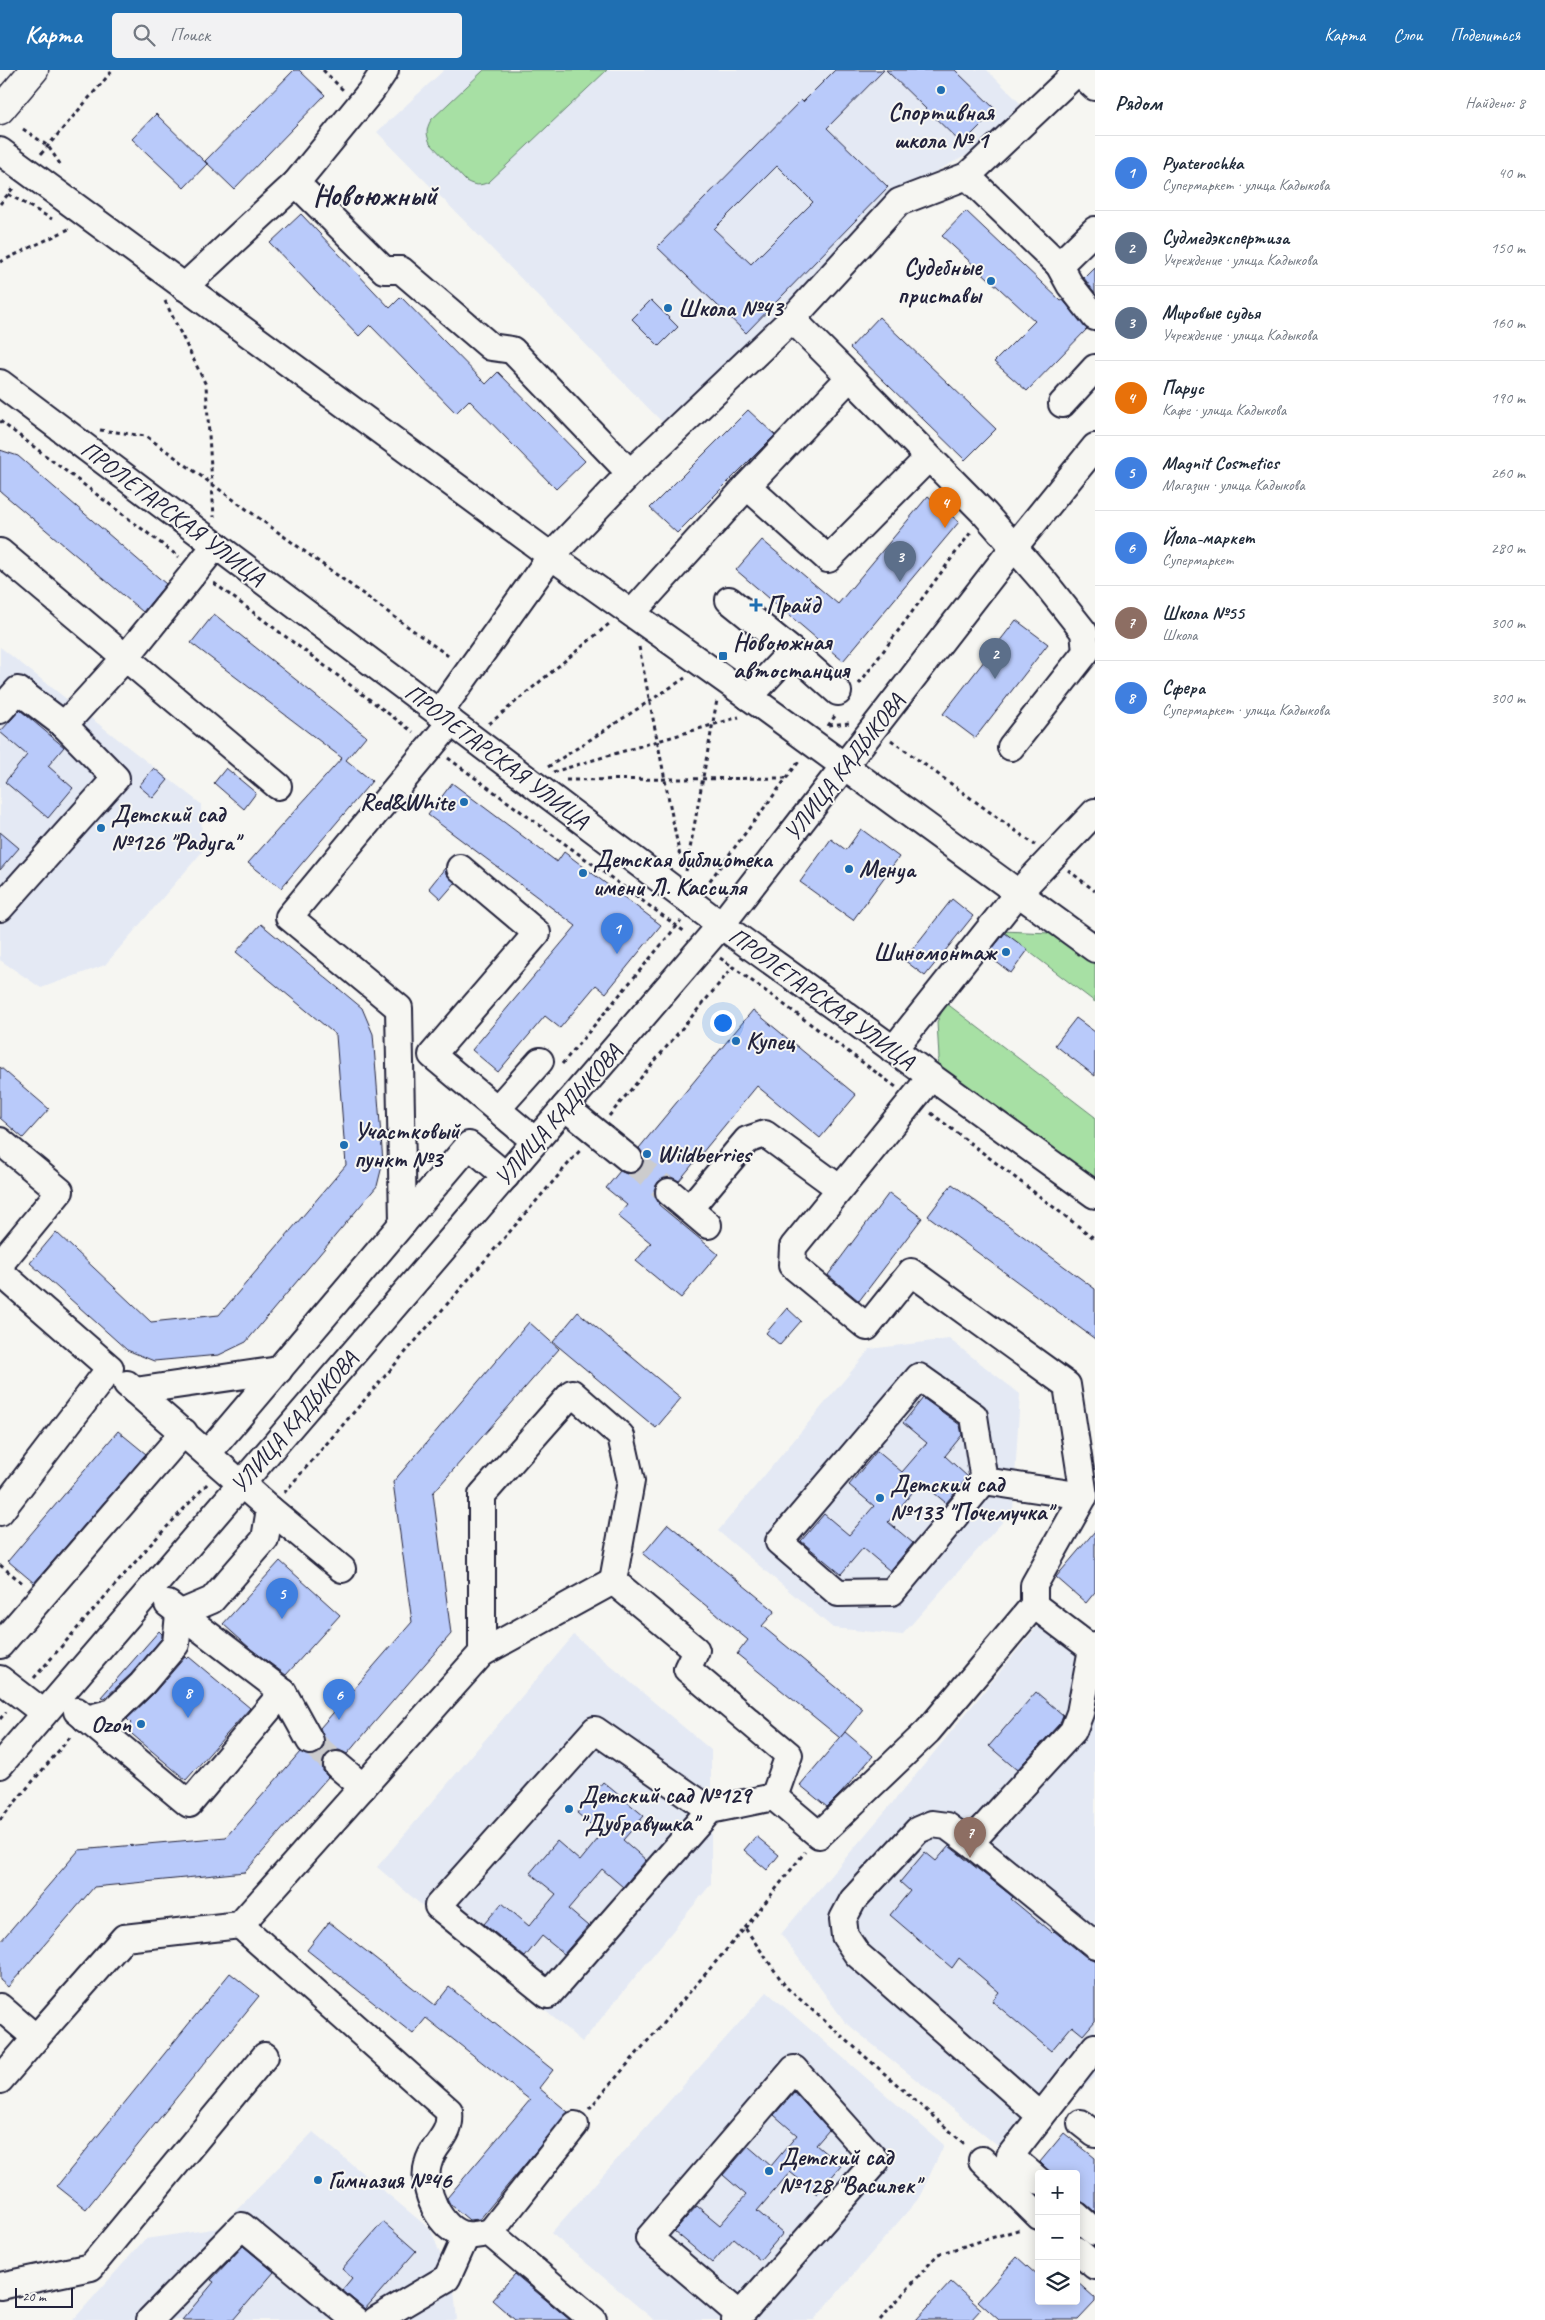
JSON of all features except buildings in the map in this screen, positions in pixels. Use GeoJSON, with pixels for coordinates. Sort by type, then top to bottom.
{"type":"FeatureCollection","features":[{"type":"Feature","properties":{"kind":"main road"},"geometry":{"type":"LineString","coordinates":[[0,110],[34,70]]}},
{"type":"Feature","properties":{"kind":"street"},"geometry":{"type":"LineString","coordinates":[[172,290],[296,183],[385,70]]}},
{"type":"Feature","properties":{"kind":"street"},"geometry":{"type":"LineString","coordinates":[[404,1223],[399,1008],[289,917],[432,746],[469,671],[551,556],[630,473],[792,319],[899,202],[967,176],[1083,76]]}},
{"type":"Feature","properties":{"kind":"street"},"geometry":{"type":"LineString","coordinates":[[0,151],[172,290],[629,611],[1095,949]]}},
{"type":"Feature","properties":{"kind":"street"},"geometry":{"type":"LineString","coordinates":[[967,176],[1059,265],[1070,285],[1095,317]]}},
{"type":"Feature","properties":{"kind":"street"},"geometry":{"type":"LineString","coordinates":[[296,183],[384,270],[401,270],[491,347],[512,350],[630,473]]}},
{"type":"Feature","properties":{"kind":"street"},"geometry":{"type":"LineString","coordinates":[[1059,265],[1095,230]]}},
{"type":"Feature","properties":{"kind":"street"},"geometry":{"type":"LineString","coordinates":[[792,319],[985,514],[1046,584],[1084,632],[1086,652],[1012,747]]}},
{"type":"Feature","properties":{"kind":"street"},"geometry":{"type":"LineString","coordinates":[[1062,404],[1095,368]]}},
{"type":"Feature","properties":{"kind":"street"},"geometry":{"type":"LineString","coordinates":[[629,611],[850,377]]}},
{"type":"Feature","properties":{"kind":"street","name":"ПРОЛЕТАРСКАЯ УЛИЦА"},"geometry":{"type":"LineString","coordinates":[[0,383],[721,925],[1095,1195]]}},
{"type":"Feature","properties":{"kind":"street","name":"УЛИЦА КАДЫКОВА"},"geometry":{"type":"LineString","coordinates":[[0,1765],[721,925],[846,767],[1014,547],[1095,447]]}},
{"type":"Feature","properties":{"kind":"street"},"geometry":{"type":"LineString","coordinates":[[747,486],[828,559],[928,458]]}},
{"type":"Feature","properties":{"kind":"street"},"geometry":{"type":"LineString","coordinates":[[64,725],[126,657],[216,545]]}},
{"type":"Feature","properties":{"kind":"street"},"geometry":{"type":"LineString","coordinates":[[0,552],[278,786]]}},
{"type":"Feature","properties":{"kind":"street"},"geometry":{"type":"LineString","coordinates":[[729,600],[792,651],[838,692]]}},
{"type":"Feature","properties":{"kind":"street"},"geometry":{"type":"LineString","coordinates":[[757,703],[792,651]]}},
{"type":"Feature","properties":{"kind":"street"},"geometry":{"type":"LineString","coordinates":[[0,710],[18,690],[64,725],[116,778],[0,908]]}},
{"type":"Feature","properties":{"kind":"street"},"geometry":{"type":"LineString","coordinates":[[893,1050],[1018,893],[1093,819]]}},
{"type":"Feature","properties":{"kind":"street"},"geometry":{"type":"LineString","coordinates":[[460,868],[537,933],[432,1054],[535,1141]]}},
{"type":"Feature","properties":{"kind":"street"},"geometry":{"type":"LineString","coordinates":[[497,1109],[540,1060]]}},
{"type":"Feature","properties":{"kind":"street"},"geometry":{"type":"LineString","coordinates":[[774,1797],[819,1834],[928,1731],[1034,1605],[1034,1585],[1084,1496],[1067,1385],[911,1272],[867,1327],[792,1265],[793,1247],[931,1077]]}},
{"type":"Feature","properties":{"kind":"street"},"geometry":{"type":"LineString","coordinates":[[565,1107],[629,1159]]}},
{"type":"Feature","properties":{"kind":"street"},"geometry":{"type":"LineString","coordinates":[[689,1209],[747,1140],[765,1134],[840,1188]]}},
{"type":"Feature","properties":{"kind":"street"},"geometry":{"type":"LineString","coordinates":[[0,1141],[60,1191],[0,1264]]}},
{"type":"Feature","properties":{"kind":"street"},"geometry":{"type":"LineString","coordinates":[[208,1453],[469,1145],[506,1176]]}},
{"type":"Feature","properties":{"kind":"street"},"geometry":{"type":"LineString","coordinates":[[669,1192],[708,1226]]}},
{"type":"Feature","properties":{"kind":"street"},"geometry":{"type":"LineString","coordinates":[[0,1272],[342,1569]]}},
{"type":"Feature","properties":{"kind":"street"},"geometry":{"type":"LineString","coordinates":[[0,1512],[110,1368]]}},
{"type":"Feature","properties":{"kind":"street"},"geometry":{"type":"LineString","coordinates":[[136,1391],[279,1370]]}},
{"type":"Feature","properties":{"kind":"street"},"geometry":{"type":"LineString","coordinates":[[919,1377],[974,1416],[984,1481],[892,1592],[838,1593],[779,1542],[919,1377]]}},
{"type":"Feature","properties":{"kind":"street"},"geometry":{"type":"LineString","coordinates":[[482,1653],[482,1495],[572,1394],[622,1436],[631,1481],[613,1581]]}},
{"type":"Feature","properties":{"kind":"street"},"geometry":{"type":"LineString","coordinates":[[0,1645],[184,1432]]}},
{"type":"Feature","properties":{"kind":"street"},"geometry":{"type":"LineString","coordinates":[[984,1481],[1084,1496]]}},
{"type":"Feature","properties":{"kind":"street"},"geometry":{"type":"LineString","coordinates":[[179,1614],[212,1600],[265,1539],[270,1508]]}},
{"type":"Feature","properties":{"kind":"street"},"geometry":{"type":"LineString","coordinates":[[0,2080],[124,1938],[240,1925],[482,1653],[613,1581]]}},
{"type":"Feature","properties":{"kind":"street"},"geometry":{"type":"LineString","coordinates":[[613,1581],[696,1650],[687,1669],[789,1755],[774,1797]]}},
{"type":"Feature","properties":{"kind":"street"},"geometry":{"type":"LineString","coordinates":[[150,1589],[179,1614],[283,1692],[310,1741]]}},
{"type":"Feature","properties":{"kind":"street"},"geometry":{"type":"LineString","coordinates":[[970,1843],[1073,1730],[1080,1713],[1093,1647],[1034,1605]]}},
{"type":"Feature","properties":{"kind":"street"},"geometry":{"type":"LineString","coordinates":[[86,1718],[113,1712],[142,1684],[176,1644],[179,1614]]}},
{"type":"Feature","properties":{"kind":"street"},"geometry":{"type":"LineString","coordinates":[[4,1688],[86,1718],[189,1804],[283,1692]]}},
{"type":"Feature","properties":{"kind":"street"},"geometry":{"type":"LineString","coordinates":[[710,1810],[595,1730],[438,1906],[548,1995],[710,1810],[774,1797]]}},
{"type":"Feature","properties":{"kind":"street"},"geometry":{"type":"LineString","coordinates":[[337,1765],[363,1787]]}},
{"type":"Feature","properties":{"kind":"street"},"geometry":{"type":"LineString","coordinates":[[1041,2116],[857,1954],[845,1936],[843,1919],[853,1900],[918,1830],[932,1824],[947,1826],[970,1843],[1095,1945]]}},
{"type":"Feature","properties":{"kind":"street"},"geometry":{"type":"LineString","coordinates":[[240,1925],[449,2111],[450,2124],[428,2164],[427,2190],[437,2211],[448,2227],[478,2234],[593,2320]]}},
{"type":"Feature","properties":{"kind":"street"},"geometry":{"type":"LineString","coordinates":[[0,2007],[36,2038]]}},
{"type":"Feature","properties":{"kind":"street"},"geometry":{"type":"LineString","coordinates":[[1035,2178],[1010,2156],[1095,2047]]}},
{"type":"Feature","properties":{"kind":"street"},"geometry":{"type":"LineString","coordinates":[[0,2286],[91,2267],[265,2056]]}},
{"type":"Feature","properties":{"kind":"street"},"geometry":{"type":"LineString","coordinates":[[794,2069],[876,2161],[738,2318],[649,2238],[794,2069]]}},
{"type":"Feature","properties":{"kind":"street"},"geometry":{"type":"LineString","coordinates":[[376,2320],[447,2278],[478,2234],[575,2125]]}},
{"type":"Feature","properties":{"kind":"street"},"geometry":{"type":"LineString","coordinates":[[982,2160],[1034,2222]]}},
{"type":"Feature","properties":{"kind":"street"},"geometry":{"type":"LineString","coordinates":[[1080,2219],[1095,2232]]}},
{"type":"Feature","properties":{"kind":"street"},"geometry":{"type":"LineString","coordinates":[[150,2320],[242,2226],[355,2320]]}},
{"type":"Feature","properties":{"kind":"street"},"geometry":{"type":"LineString","coordinates":[[1080,2253],[1095,2266]]}},
{"type":"Feature","properties":{"kind":"path"},"geometry":{"type":"LineString","coordinates":[[38,158],[113,70]]}},
{"type":"Feature","properties":{"kind":"path"},"geometry":{"type":"LineString","coordinates":[[323,70],[359,105]]}},
{"type":"Feature","properties":{"kind":"path"},"geometry":{"type":"LineString","coordinates":[[23,129],[48,146]]}},
{"type":"Feature","properties":{"kind":"path"},"geometry":{"type":"LineString","coordinates":[[0,204],[14,187]]}},
{"type":"Feature","properties":{"kind":"path"},"geometry":{"type":"LineString","coordinates":[[0,262],[69,229]]}},
{"type":"Feature","properties":{"kind":"path"},"geometry":{"type":"LineString","coordinates":[[172,290],[206,386],[216,545]]}},
{"type":"Feature","properties":{"kind":"path"},"geometry":{"type":"LineString","coordinates":[[0,421],[196,571],[732,967]]}},
{"type":"Feature","properties":{"kind":"path"},"geometry":{"type":"LineString","coordinates":[[99,429],[146,436],[469,671]]}},
{"type":"Feature","properties":{"kind":"path"},"geometry":{"type":"LineString","coordinates":[[472,738],[629,611],[651,700],[685,879],[713,726],[713,672],[651,700],[528,780]]}},
{"type":"Feature","properties":{"kind":"path"},"geometry":{"type":"LineString","coordinates":[[528,780],[713,726],[757,703]]}},
{"type":"Feature","properties":{"kind":"path"},"geometry":{"type":"LineString","coordinates":[[528,780],[786,778]]}},
{"type":"Feature","properties":{"kind":"path"},"geometry":{"type":"LineString","coordinates":[[0,1565],[41,1598]]}},
{"type":"Feature","properties":{"kind":"path"},"geometry":{"type":"LineString","coordinates":[[0,1820],[86,1718]]}},
{"type":"Feature","properties":{"kind":"path"},"geometry":{"type":"LineString","coordinates":[[575,2125],[745,1928],[819,1834]]}},
{"type":"Feature","properties":{"kind":"path"},"geometry":{"type":"LineString","coordinates":[[745,1928],[786,1987],[982,2160]]}},
{"type":"Feature","properties":{"kind":"path"},"geometry":{"type":"LineString","coordinates":[[880,2320],[938,2254],[1034,2222]]}},
{"type":"Feature","properties":{"kind":"shaded area","name":"Школа №43"},"geometry":{"type":"Polygon","coordinates":[[[444,70],[987,70],[1021,104],[971,153],[904,188],[668,428],[377,132],[444,70]]]}},
{"type":"Feature","properties":{"kind":"shaded area","name":"Детский сад №126 \"Радуга\""},"geometry":{"type":"Polygon","coordinates":[[[0,647],[201,804],[202,852],[105,965],[41,988],[0,960],[0,647]]]}},
{"type":"Feature","properties":{"kind":"shaded area","name":"Детский сад №133 \"Почемучка\""},"geometry":{"type":"Polygon","coordinates":[[[949,1339],[1020,1394],[1013,1510],[902,1635],[833,1628],[718,1531],[870,1349],[949,1339]]]}},
{"type":"Feature","properties":{"kind":"shaded area"},"geometry":{"type":"Polygon","coordinates":[[[1039,1624],[1095,1642],[1095,2077],[1010,2156],[845,2022],[781,1934],[910,1782],[1039,1624]]]}},
{"type":"Feature","properties":{"kind":"shaded area","name":"Детский сад №129 \"Дубравушка\""},"geometry":{"type":"Polygon","coordinates":[[[574,1635],[711,1750],[711,1884],[582,2042],[377,1867],[574,1635]]]}},
{"type":"Feature","properties":{"kind":"shaded area","name":"Детский сад №128 \"Василек\""},"geometry":{"type":"Polygon","coordinates":[[[767,1992],[944,2145],[919,2198],[814,2320],[654,2320],[551,2233],[767,1992]]]}},
{"type":"Feature","properties":{"kind":"shaded area","name":"Гимназия №46"},"geometry":{"type":"Polygon","coordinates":[[[313,2132],[431,2230],[454,2290],[457,2320],[73,2320],[145,2239],[219,2228],[313,2132]]]}},
{"type":"Feature","properties":{"kind":"green space"},"geometry":{"type":"Polygon","coordinates":[[[484,70],[607,70],[489,182],[478,185],[466,181],[430,143],[427,132],[431,120],[484,70]]]}},
{"type":"Feature","properties":{"kind":"green space"},"geometry":{"type":"Polygon","coordinates":[[[1002,931],[1074,934],[1095,949],[1095,1002],[1002,931]]]}},
{"type":"Feature","properties":{"kind":"green space"},"geometry":{"type":"Polygon","coordinates":[[[946,1003],[1095,1117],[1095,1195],[931,1077],[939,1058],[937,1022],[946,1003]]]}},
{"type":"Feature","properties":{"kind":"tunnel"},"geometry":{"type":"LineString","coordinates":[[629,1159],[669,1192]]}},
{"type":"Feature","properties":{"kind":"tunnel"},"geometry":{"type":"LineString","coordinates":[[310,1741],[337,1765]]}},
{"type":"Feature","properties":{"kind":"place","name":"Спортивная школа № 1"},"geometry":{"type":"Point","coordinates":[941,90]}},
{"type":"Feature","properties":{"kind":"place","name":"Судебные приставы"},"geometry":{"type":"Point","coordinates":[991,281]}},
{"type":"Feature","properties":{"kind":"place","name":"Школа №43"},"geometry":{"type":"Point","coordinates":[668,308]}},
{"type":"Feature","properties":{"kind":"place","name":"Парус"},"geometry":{"type":"Point","coordinates":[945,528]}},
{"type":"Feature","properties":{"kind":"place","name":"Мировые судья"},"geometry":{"type":"Point","coordinates":[900,582]}},
{"type":"Feature","properties":{"kind":"place","name":"Прайд"},"geometry":{"type":"Point","coordinates":[756,605]}},
{"type":"Feature","properties":{"kind":"place","name":"Новоюжная автостанция"},"geometry":{"type":"Point","coordinates":[723,656]}},
{"type":"Feature","properties":{"kind":"place","name":"Судмедэкспертиза"},"geometry":{"type":"Point","coordinates":[995,679]}},
{"type":"Feature","properties":{"kind":"place","name":"Red&White"},"geometry":{"type":"Point","coordinates":[464,802]}},
{"type":"Feature","properties":{"kind":"place","name":"Детский сад №126 \"Радуга\""},"geometry":{"type":"Point","coordinates":[101,828]}},
{"type":"Feature","properties":{"kind":"place","name":"Менуа"},"geometry":{"type":"Point","coordinates":[849,869]}},
{"type":"Feature","properties":{"kind":"place","name":"Детская библиотека имени Л. Кассиля"},"geometry":{"type":"Point","coordinates":[583,873]}},
{"type":"Feature","properties":{"kind":"place","name":"Шиномонтаж"},"geometry":{"type":"Point","coordinates":[1006,952]}},
{"type":"Feature","properties":{"kind":"place","name":"Pyaterochka"},"geometry":{"type":"Point","coordinates":[617,954]}},
{"type":"Feature","properties":{"kind":"place","name":"Купец"},"geometry":{"type":"Point","coordinates":[736,1041]}},
{"type":"Feature","properties":{"kind":"place","name":"Участковый пункт №3"},"geometry":{"type":"Point","coordinates":[344,1145]}},
{"type":"Feature","properties":{"kind":"place","name":"Wildberries"},"geometry":{"type":"Point","coordinates":[647,1154]}},
{"type":"Feature","properties":{"kind":"place","name":"Детский сад №133 \"Почемучка\""},"geometry":{"type":"Point","coordinates":[880,1498]}},
{"type":"Feature","properties":{"kind":"place","name":"Magnit Cosmetics"},"geometry":{"type":"Point","coordinates":[282,1619]}},
{"type":"Feature","properties":{"kind":"place","name":"Сфера"},"geometry":{"type":"Point","coordinates":[188,1718]}},
{"type":"Feature","properties":{"kind":"place","name":"Йола-маркет"},"geometry":{"type":"Point","coordinates":[339,1720]}},
{"type":"Feature","properties":{"kind":"place","name":"Ozon"},"geometry":{"type":"Point","coordinates":[141,1724]}},
{"type":"Feature","properties":{"kind":"place","name":"Детский сад №129 \"Дубравушка\""},"geometry":{"type":"Point","coordinates":[569,1809]}},
{"type":"Feature","properties":{"kind":"place","name":"Школа №55"},"geometry":{"type":"Point","coordinates":[970,1858]}},
{"type":"Feature","properties":{"kind":"place","name":"Детский сад №128 \"Василек\""},"geometry":{"type":"Point","coordinates":[769,2171]}},
{"type":"Feature","properties":{"kind":"place","name":"Гимназия №46"},"geometry":{"type":"Point","coordinates":[318,2180]}},
{"type":"Feature","properties":{"kind":"district","name":"Новоюжный"},"geometry":{"type":"Point","coordinates":[375,195]}}]}
